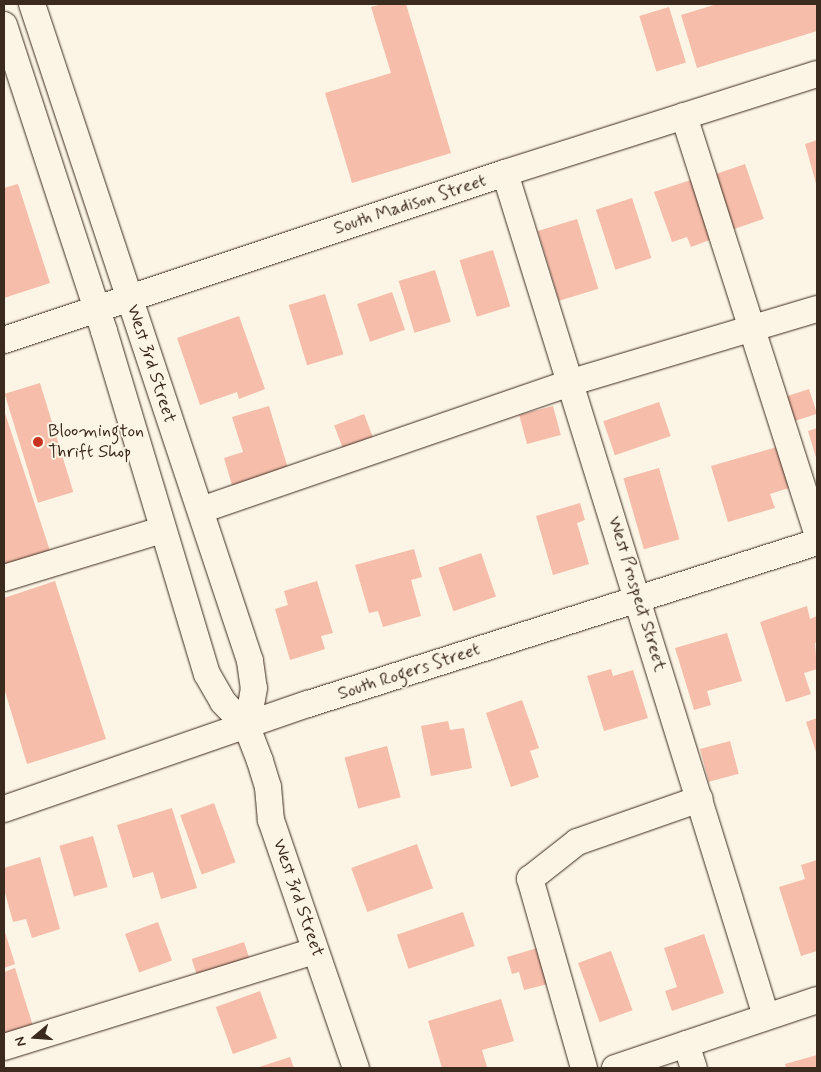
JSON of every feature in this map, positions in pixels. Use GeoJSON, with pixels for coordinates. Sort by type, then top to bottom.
{"type":"FeatureCollection","features":[{"type":"Feature","properties":{"kind":"street","name":"West 3rd Street"},"geometry":{"type":"LineString","coordinates":[[32,4],[252,668],[254,694],[247,727]]}},
{"type":"Feature","properties":{"kind":"street","name":"West 3rd Street"},"geometry":{"type":"LineString","coordinates":[[4,25],[97,309],[162,530],[210,681],[223,702],[247,727],[267,783],[271,820],[356,1068]]}},
{"type":"Feature","properties":{"kind":"street","name":"South Madison Street"},"geometry":{"type":"LineString","coordinates":[[4,340],[505,173],[817,74]]}},
{"type":"Feature","properties":{"kind":"street"},"geometry":{"type":"LineString","coordinates":[[684,116],[817,533]]}},
{"type":"Feature","properties":{"kind":"street","name":"West Prospect Street"},"geometry":{"type":"LineString","coordinates":[[505,173],[639,598],[766,1016]]}},
{"type":"Feature","properties":{"kind":"street"},"geometry":{"type":"LineString","coordinates":[[201,510],[572,382],[817,310]]}},
{"type":"Feature","properties":{"kind":"street"},"geometry":{"type":"LineString","coordinates":[[4,578],[162,530]]}},
{"type":"Feature","properties":{"kind":"street","name":"South Rogers Street"},"geometry":{"type":"LineString","coordinates":[[4,809],[247,727],[308,704],[817,542]]}},
{"type":"Feature","properties":{"kind":"street"},"geometry":{"type":"LineString","coordinates":[[584,1068],[530,879],[577,842],[700,798]]}},
{"type":"Feature","properties":{"kind":"street"},"geometry":{"type":"LineString","coordinates":[[4,1047],[315,951]]}},
{"type":"Feature","properties":{"kind":"street"},"geometry":{"type":"LineString","coordinates":[[615,1068],[817,1000]]}},
{"type":"Feature","properties":{"kind":"street"},"geometry":{"type":"LineString","coordinates":[[686,1044],[694,1068]]}},
{"type":"Feature","properties":{"kind":"building"},"geometry":{"type":"Polygon","coordinates":[[[383,4],[406,4],[451,153],[352,183],[325,93],[391,73],[371,7],[383,4]]]}},
{"type":"Feature","properties":{"kind":"building"},"geometry":{"type":"Polygon","coordinates":[[[717,4],[817,4],[817,31],[697,68],[681,15],[717,4]]]}},
{"type":"Feature","properties":{"kind":"building"},"geometry":{"type":"Polygon","coordinates":[[[669,7],[686,62],[656,72],[639,16],[669,7]]]}},
{"type":"Feature","properties":{"kind":"building"},"geometry":{"type":"Polygon","coordinates":[[[817,140],[817,187],[805,144],[817,140]]]}},
{"type":"Feature","properties":{"kind":"building"},"geometry":{"type":"Polygon","coordinates":[[[745,164],[764,219],[730,231],[711,176],[745,164]]]}},
{"type":"Feature","properties":{"kind":"building"},"geometry":{"type":"Polygon","coordinates":[[[694,179],[715,238],[691,247],[687,237],[672,242],[654,192],[694,179]]]}},
{"type":"Feature","properties":{"kind":"building"},"geometry":{"type":"Polygon","coordinates":[[[18,184],[50,283],[4,298],[4,188],[18,184]]]}},
{"type":"Feature","properties":{"kind":"building"},"geometry":{"type":"Polygon","coordinates":[[[632,198],[651,258],[615,270],[596,210],[632,198]]]}},
{"type":"Feature","properties":{"kind":"building"},"geometry":{"type":"Polygon","coordinates":[[[577,219],[598,289],[559,301],[538,231],[577,219]]]}},
{"type":"Feature","properties":{"kind":"building"},"geometry":{"type":"Polygon","coordinates":[[[493,250],[510,306],[477,317],[460,260],[493,250]]]}},
{"type":"Feature","properties":{"kind":"building"},"geometry":{"type":"Polygon","coordinates":[[[435,270],[451,322],[414,333],[399,281],[435,270]]]}},
{"type":"Feature","properties":{"kind":"building"},"geometry":{"type":"Polygon","coordinates":[[[392,292],[405,330],[370,342],[357,304],[392,292]]]}},
{"type":"Feature","properties":{"kind":"building"},"geometry":{"type":"Polygon","coordinates":[[[325,294],[343,354],[307,365],[289,305],[325,294]]]}},
{"type":"Feature","properties":{"kind":"building"},"geometry":{"type":"Polygon","coordinates":[[[239,316],[265,389],[239,399],[237,392],[200,405],[177,338],[239,316]]]}},
{"type":"Feature","properties":{"kind":"building"},"geometry":{"type":"Polygon","coordinates":[[[40,383],[73,492],[38,503],[5,394],[40,383]]]}},
{"type":"Feature","properties":{"kind":"building"},"geometry":{"type":"Polygon","coordinates":[[[809,389],[817,414],[790,422],[782,398],[809,389]]]}},
{"type":"Feature","properties":{"kind":"building"},"geometry":{"type":"Polygon","coordinates":[[[659,402],[671,436],[615,455],[603,421],[659,402]]]}},
{"type":"Feature","properties":{"kind":"building"},"geometry":{"type":"Polygon","coordinates":[[[269,406],[290,475],[234,492],[224,458],[243,452],[232,417],[269,406]]]}},
{"type":"Feature","properties":{"kind":"building"},"geometry":{"type":"Polygon","coordinates":[[[553,406],[561,435],[527,444],[519,415],[553,406]]]}},
{"type":"Feature","properties":{"kind":"building"},"geometry":{"type":"Polygon","coordinates":[[[4,410],[52,557],[4,572],[4,410]]]}},
{"type":"Feature","properties":{"kind":"building"},"geometry":{"type":"Polygon","coordinates":[[[364,414],[376,446],[346,457],[334,425],[364,414]]]}},
{"type":"Feature","properties":{"kind":"building"},"geometry":{"type":"Polygon","coordinates":[[[817,428],[817,461],[808,431],[817,428]]]}},
{"type":"Feature","properties":{"kind":"building"},"geometry":{"type":"Polygon","coordinates":[[[777,447],[789,488],[770,494],[775,508],[728,522],[711,466],[777,447]]]}},
{"type":"Feature","properties":{"kind":"building"},"geometry":{"type":"Polygon","coordinates":[[[659,468],[679,539],[644,549],[623,478],[659,468]]]}},
{"type":"Feature","properties":{"kind":"building"},"geometry":{"type":"Polygon","coordinates":[[[580,503],[585,520],[577,523],[589,564],[553,575],[536,516],[580,503]]]}},
{"type":"Feature","properties":{"kind":"building"},"geometry":{"type":"Polygon","coordinates":[[[414,549],[422,577],[411,580],[421,616],[383,627],[378,611],[369,613],[355,565],[414,549]]]}},
{"type":"Feature","properties":{"kind":"building"},"geometry":{"type":"Polygon","coordinates":[[[481,553],[496,596],[453,611],[438,568],[481,553]]]}},
{"type":"Feature","properties":{"kind":"building"},"geometry":{"type":"Polygon","coordinates":[[[55,581],[106,739],[27,764],[4,688],[4,598],[55,581]]]}},
{"type":"Feature","properties":{"kind":"building"},"geometry":{"type":"Polygon","coordinates":[[[317,581],[333,633],[321,636],[325,649],[290,660],[275,609],[288,605],[284,591],[317,581]]]}},
{"type":"Feature","properties":{"kind":"building"},"geometry":{"type":"Polygon","coordinates":[[[807,606],[810,619],[817,616],[817,642],[815,643],[817,669],[804,673],[811,694],[786,702],[760,622],[807,606]]]}},
{"type":"Feature","properties":{"kind":"building"},"geometry":{"type":"Polygon","coordinates":[[[727,633],[742,681],[707,691],[711,705],[694,710],[675,648],[727,633]]]}},
{"type":"Feature","properties":{"kind":"building"},"geometry":{"type":"Polygon","coordinates":[[[611,669],[613,676],[633,670],[648,718],[604,731],[587,676],[611,669]]]}},
{"type":"Feature","properties":{"kind":"building"},"geometry":{"type":"Polygon","coordinates":[[[522,700],[539,748],[530,751],[539,777],[511,787],[486,713],[522,700]]]}},
{"type":"Feature","properties":{"kind":"building"},"geometry":{"type":"Polygon","coordinates":[[[817,718],[817,755],[806,722],[817,718]]]}},
{"type":"Feature","properties":{"kind":"building"},"geometry":{"type":"Polygon","coordinates":[[[448,721],[450,730],[464,728],[472,768],[431,776],[421,726],[448,721]]]}},
{"type":"Feature","properties":{"kind":"building"},"geometry":{"type":"Polygon","coordinates":[[[730,741],[739,774],[709,782],[700,749],[730,741]]]}},
{"type":"Feature","properties":{"kind":"building"},"geometry":{"type":"Polygon","coordinates":[[[387,746],[401,797],[358,809],[344,757],[387,746]]]}},
{"type":"Feature","properties":{"kind":"building"},"geometry":{"type":"Polygon","coordinates":[[[214,803],[236,862],[202,875],[180,815],[214,803]]]}},
{"type":"Feature","properties":{"kind":"building"},"geometry":{"type":"Polygon","coordinates":[[[172,808],[197,888],[161,899],[153,872],[133,878],[117,825],[172,808]]]}},
{"type":"Feature","properties":{"kind":"building"},"geometry":{"type":"Polygon","coordinates":[[[93,836],[108,887],[74,897],[59,846],[93,836]]]}},
{"type":"Feature","properties":{"kind":"building"},"geometry":{"type":"Polygon","coordinates":[[[417,844],[433,888],[367,912],[351,868],[417,844]]]}},
{"type":"Feature","properties":{"kind":"building"},"geometry":{"type":"Polygon","coordinates":[[[40,857],[60,929],[32,938],[26,919],[13,922],[4,889],[4,868],[40,857]]]}},
{"type":"Feature","properties":{"kind":"building"},"geometry":{"type":"Polygon","coordinates":[[[817,860],[817,951],[801,956],[779,887],[805,879],[801,865],[817,860]]]}},
{"type":"Feature","properties":{"kind":"building"},"geometry":{"type":"Polygon","coordinates":[[[463,912],[475,946],[409,969],[397,935],[463,912]]]}},
{"type":"Feature","properties":{"kind":"building"},"geometry":{"type":"Polygon","coordinates":[[[158,922],[172,961],[139,972],[125,934],[158,922]]]}},
{"type":"Feature","properties":{"kind":"building"},"geometry":{"type":"Polygon","coordinates":[[[4,929],[15,964],[4,968],[4,929]]]}},
{"type":"Feature","properties":{"kind":"building"},"geometry":{"type":"Polygon","coordinates":[[[704,934],[724,993],[672,1011],[665,991],[677,987],[664,948],[704,934]]]}},
{"type":"Feature","properties":{"kind":"building"},"geometry":{"type":"Polygon","coordinates":[[[244,942],[252,967],[200,984],[192,959],[244,942]]]}},
{"type":"Feature","properties":{"kind":"building"},"geometry":{"type":"Polygon","coordinates":[[[537,948],[548,984],[524,990],[519,972],[512,974],[507,957],[537,948]]]}},
{"type":"Feature","properties":{"kind":"building"},"geometry":{"type":"Polygon","coordinates":[[[611,951],[633,1010],[600,1022],[578,963],[611,951]]]}},
{"type":"Feature","properties":{"kind":"building"},"geometry":{"type":"Polygon","coordinates":[[[15,968],[34,1029],[4,1039],[4,972],[15,968]]]}},
{"type":"Feature","properties":{"kind":"building"},"geometry":{"type":"Polygon","coordinates":[[[260,991],[277,1038],[233,1054],[216,1007],[260,991]]]}},
{"type":"Feature","properties":{"kind":"building"},"geometry":{"type":"Polygon","coordinates":[[[501,999],[514,1041],[482,1050],[487,1067],[442,1068],[428,1021],[501,999]]]}},
{"type":"Feature","properties":{"kind":"building"},"geometry":{"type":"Polygon","coordinates":[[[817,1055],[817,1068],[786,1068],[785,1064],[817,1055]]]}},
{"type":"Feature","properties":{"kind":"building"},"geometry":{"type":"Polygon","coordinates":[[[290,1057],[294,1068],[256,1068],[290,1057]]]}},
{"type":"Feature","properties":{"kind":"place","name":"Bloomington Thrift Shop"},"geometry":{"type":"Point","coordinates":[38,442]}}]}
